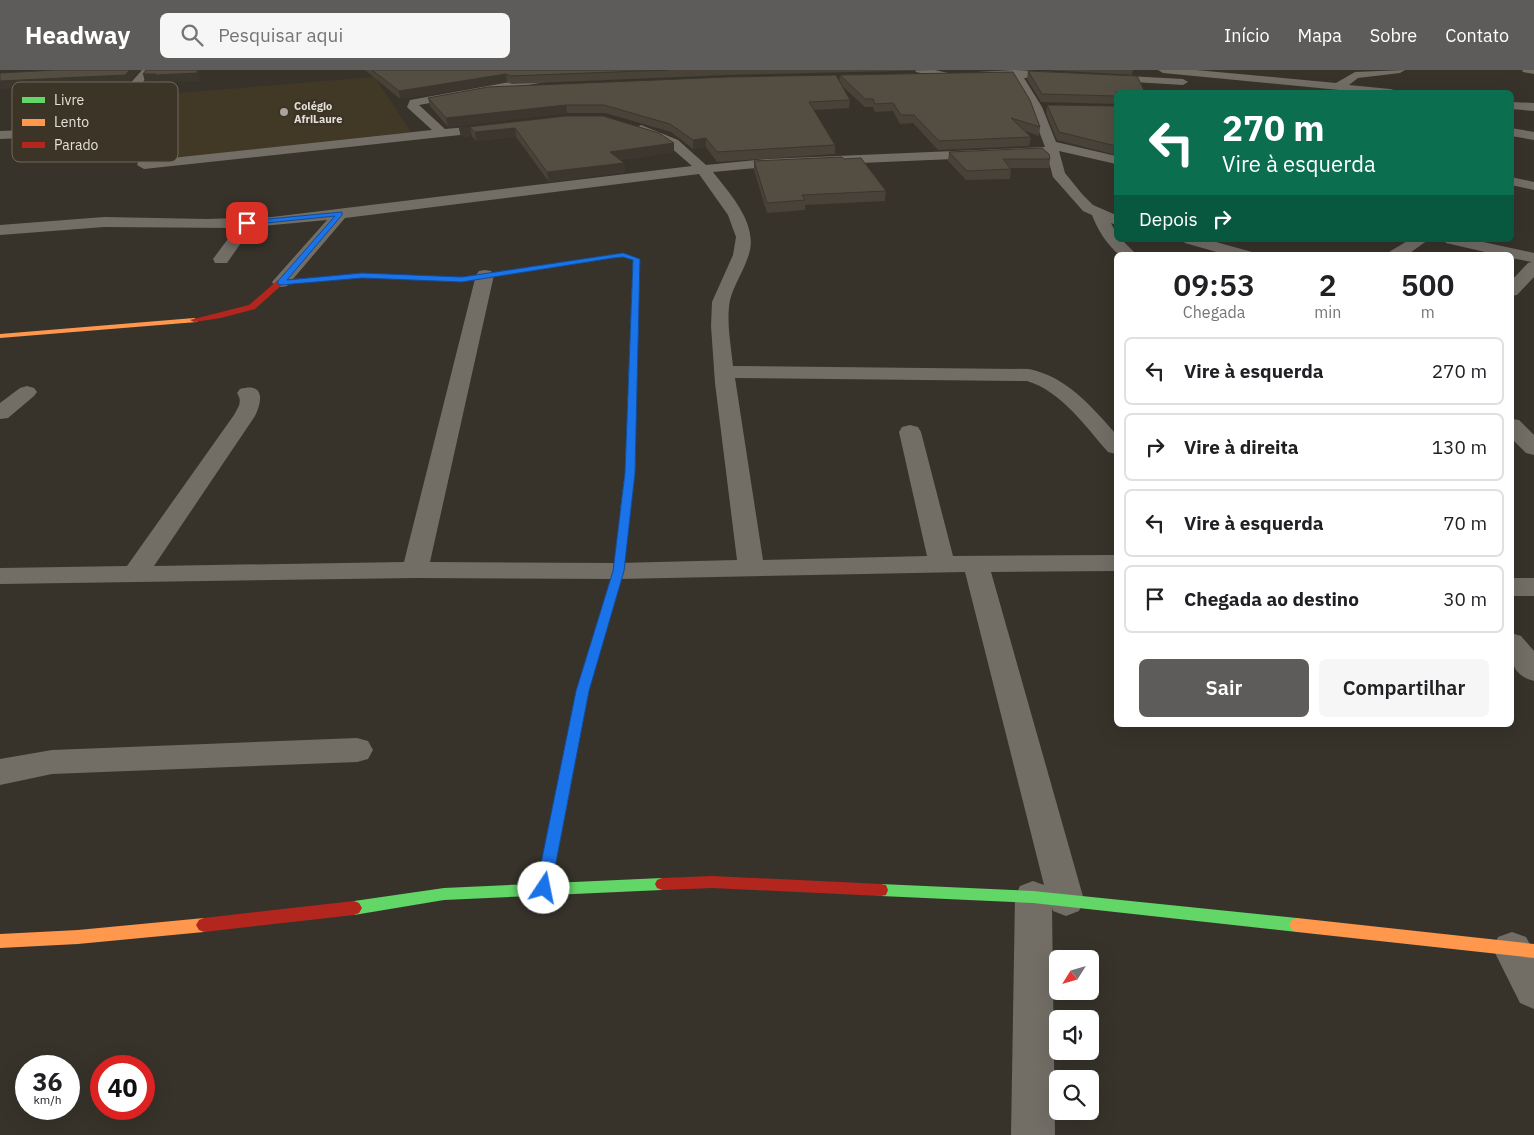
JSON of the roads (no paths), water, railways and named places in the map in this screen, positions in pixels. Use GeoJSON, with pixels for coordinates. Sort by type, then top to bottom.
{"type":"FeatureCollection","features":[{"type":"Feature","properties":{"kind":"street"},"geometry":{"type":"LineString","coordinates":[[137,82],[148,70]]}},
{"type":"Feature","properties":{"kind":"street"},"geometry":{"type":"LineString","coordinates":[[442,133],[413,107],[414,102],[594,70]]}},
{"type":"Feature","properties":{"kind":"street"},"geometry":{"type":"LineString","coordinates":[[920,70],[953,75]]}},
{"type":"Feature","properties":{"kind":"street"},"geometry":{"type":"LineString","coordinates":[[1162,70],[1185,82]]}},
{"type":"Feature","properties":{"kind":"street"},"geometry":{"type":"LineString","coordinates":[[1339,87],[1344,81],[1354,75],[1400,70]]}},
{"type":"Feature","properties":{"kind":"street"},"geometry":{"type":"LineString","coordinates":[[1527,70],[1534,71]]}},
{"type":"Feature","properties":{"kind":"street"},"geometry":{"type":"LineString","coordinates":[[1018,73],[1040,107],[1058,174],[1088,208],[1114,219]]}},
{"type":"Feature","properties":{"kind":"street"},"geometry":{"type":"LineString","coordinates":[[907,76],[1018,73],[1185,82],[1339,87],[1370,90]]}},
{"type":"Feature","properties":{"kind":"street"},"geometry":{"type":"LineString","coordinates":[[488,90],[570,87]]}},
{"type":"Feature","properties":{"kind":"street"},"geometry":{"type":"LineString","coordinates":[[1514,115],[1523,106]]}},
{"type":"Feature","properties":{"kind":"street"},"geometry":{"type":"LineString","coordinates":[[178,161],[509,125]]}},
{"type":"Feature","properties":{"kind":"street"},"geometry":{"type":"LineString","coordinates":[[630,126],[665,138],[680,147],[704,169],[730,206],[744,236],[742,250],[723,292],[720,310],[724,372],[751,567]]}},
{"type":"Feature","properties":{"kind":"street"},"geometry":{"type":"LineString","coordinates":[[1514,133],[1534,136]]}},
{"type":"Feature","properties":{"kind":"street"},"geometry":{"type":"LineString","coordinates":[[0,230],[104,222],[247,223],[340,214],[704,169],[767,163],[1052,148],[1114,160]]}},
{"type":"Feature","properties":{"kind":"street"},"geometry":{"type":"LineString","coordinates":[[145,162],[144,165],[172,162]]}},
{"type":"Feature","properties":{"kind":"street"},"geometry":{"type":"LineString","coordinates":[[1514,182],[1534,186]]}},
{"type":"Feature","properties":{"kind":"street"},"geometry":{"type":"LineString","coordinates":[[0,336],[194,320],[221,316],[252,307],[281,282],[340,214]]}},
{"type":"Feature","properties":{"kind":"street"},"geometry":{"type":"LineString","coordinates":[[1099,214],[1109,234],[1114,239]]}},
{"type":"Feature","properties":{"kind":"street"},"geometry":{"type":"LineString","coordinates":[[220,259],[247,223]]}},
{"type":"Feature","properties":{"kind":"street"},"geometry":{"type":"LineString","coordinates":[[1117,242],[1126,252]]}},
{"type":"Feature","properties":{"kind":"street"},"geometry":{"type":"LineString","coordinates":[[1198,242],[1235,252]]}},
{"type":"Feature","properties":{"kind":"street"},"geometry":{"type":"LineString","coordinates":[[1399,252],[1417,242]]}},
{"type":"Feature","properties":{"kind":"street"},"geometry":{"type":"LineString","coordinates":[[1461,242],[1507,252]]}},
{"type":"Feature","properties":{"kind":"street"},"geometry":{"type":"LineString","coordinates":[[1514,254],[1534,258]]}},
{"type":"Feature","properties":{"kind":"street"},"geometry":{"type":"LineString","coordinates":[[281,282],[338,276],[462,280],[613,256],[623,255],[636,259],[630,473],[618,571],[582,691],[544,888]]}},
{"type":"Feature","properties":{"kind":"street"},"geometry":{"type":"LineString","coordinates":[[1514,287],[1534,267]]}},
{"type":"Feature","properties":{"kind":"street"},"geometry":{"type":"LineString","coordinates":[[415,570],[485,275]]}},
{"type":"Feature","properties":{"kind":"street"},"geometry":{"type":"LineString","coordinates":[[724,372],[1014,374],[1034,376],[1050,382],[1061,391],[1090,418],[1114,445]]}},
{"type":"Feature","properties":{"kind":"street"},"geometry":{"type":"LineString","coordinates":[[0,413],[27,392]]}},
{"type":"Feature","properties":{"kind":"street"},"geometry":{"type":"LineString","coordinates":[[134,575],[244,416],[251,403],[251,397],[247,393]]}},
{"type":"Feature","properties":{"kind":"street"},"geometry":{"type":"LineString","coordinates":[[1514,428],[1534,448]]}},
{"type":"Feature","properties":{"kind":"street"},"geometry":{"type":"LineString","coordinates":[[910,432],[942,564]]}},
{"type":"Feature","properties":{"kind":"street"},"geometry":{"type":"LineString","coordinates":[[0,576],[415,570],[618,571],[751,567],[1114,563]]}},
{"type":"Feature","properties":{"kind":"street"},"geometry":{"type":"LineString","coordinates":[[976,564],[1049,899],[1033,1135]]}},
{"type":"Feature","properties":{"kind":"street"},"geometry":{"type":"LineString","coordinates":[[1514,587],[1534,587]]}},
{"type":"Feature","properties":{"kind":"street"},"geometry":{"type":"LineString","coordinates":[[1514,647],[1534,671]]}},
{"type":"Feature","properties":{"kind":"street"},"geometry":{"type":"LineString","coordinates":[[0,772],[52,762],[357,750]]}},
{"type":"Feature","properties":{"kind":"street"},"geometry":{"type":"LineString","coordinates":[[0,941],[78,937],[321,913],[444,894],[544,888],[712,882],[1049,899],[1523,950],[1534,990]]}},
{"type":"Feature","properties":{"kind":"place","name":"Colégio AfriLaure"},"geometry":{"type":"Point","coordinates":[284,112]}}]}
